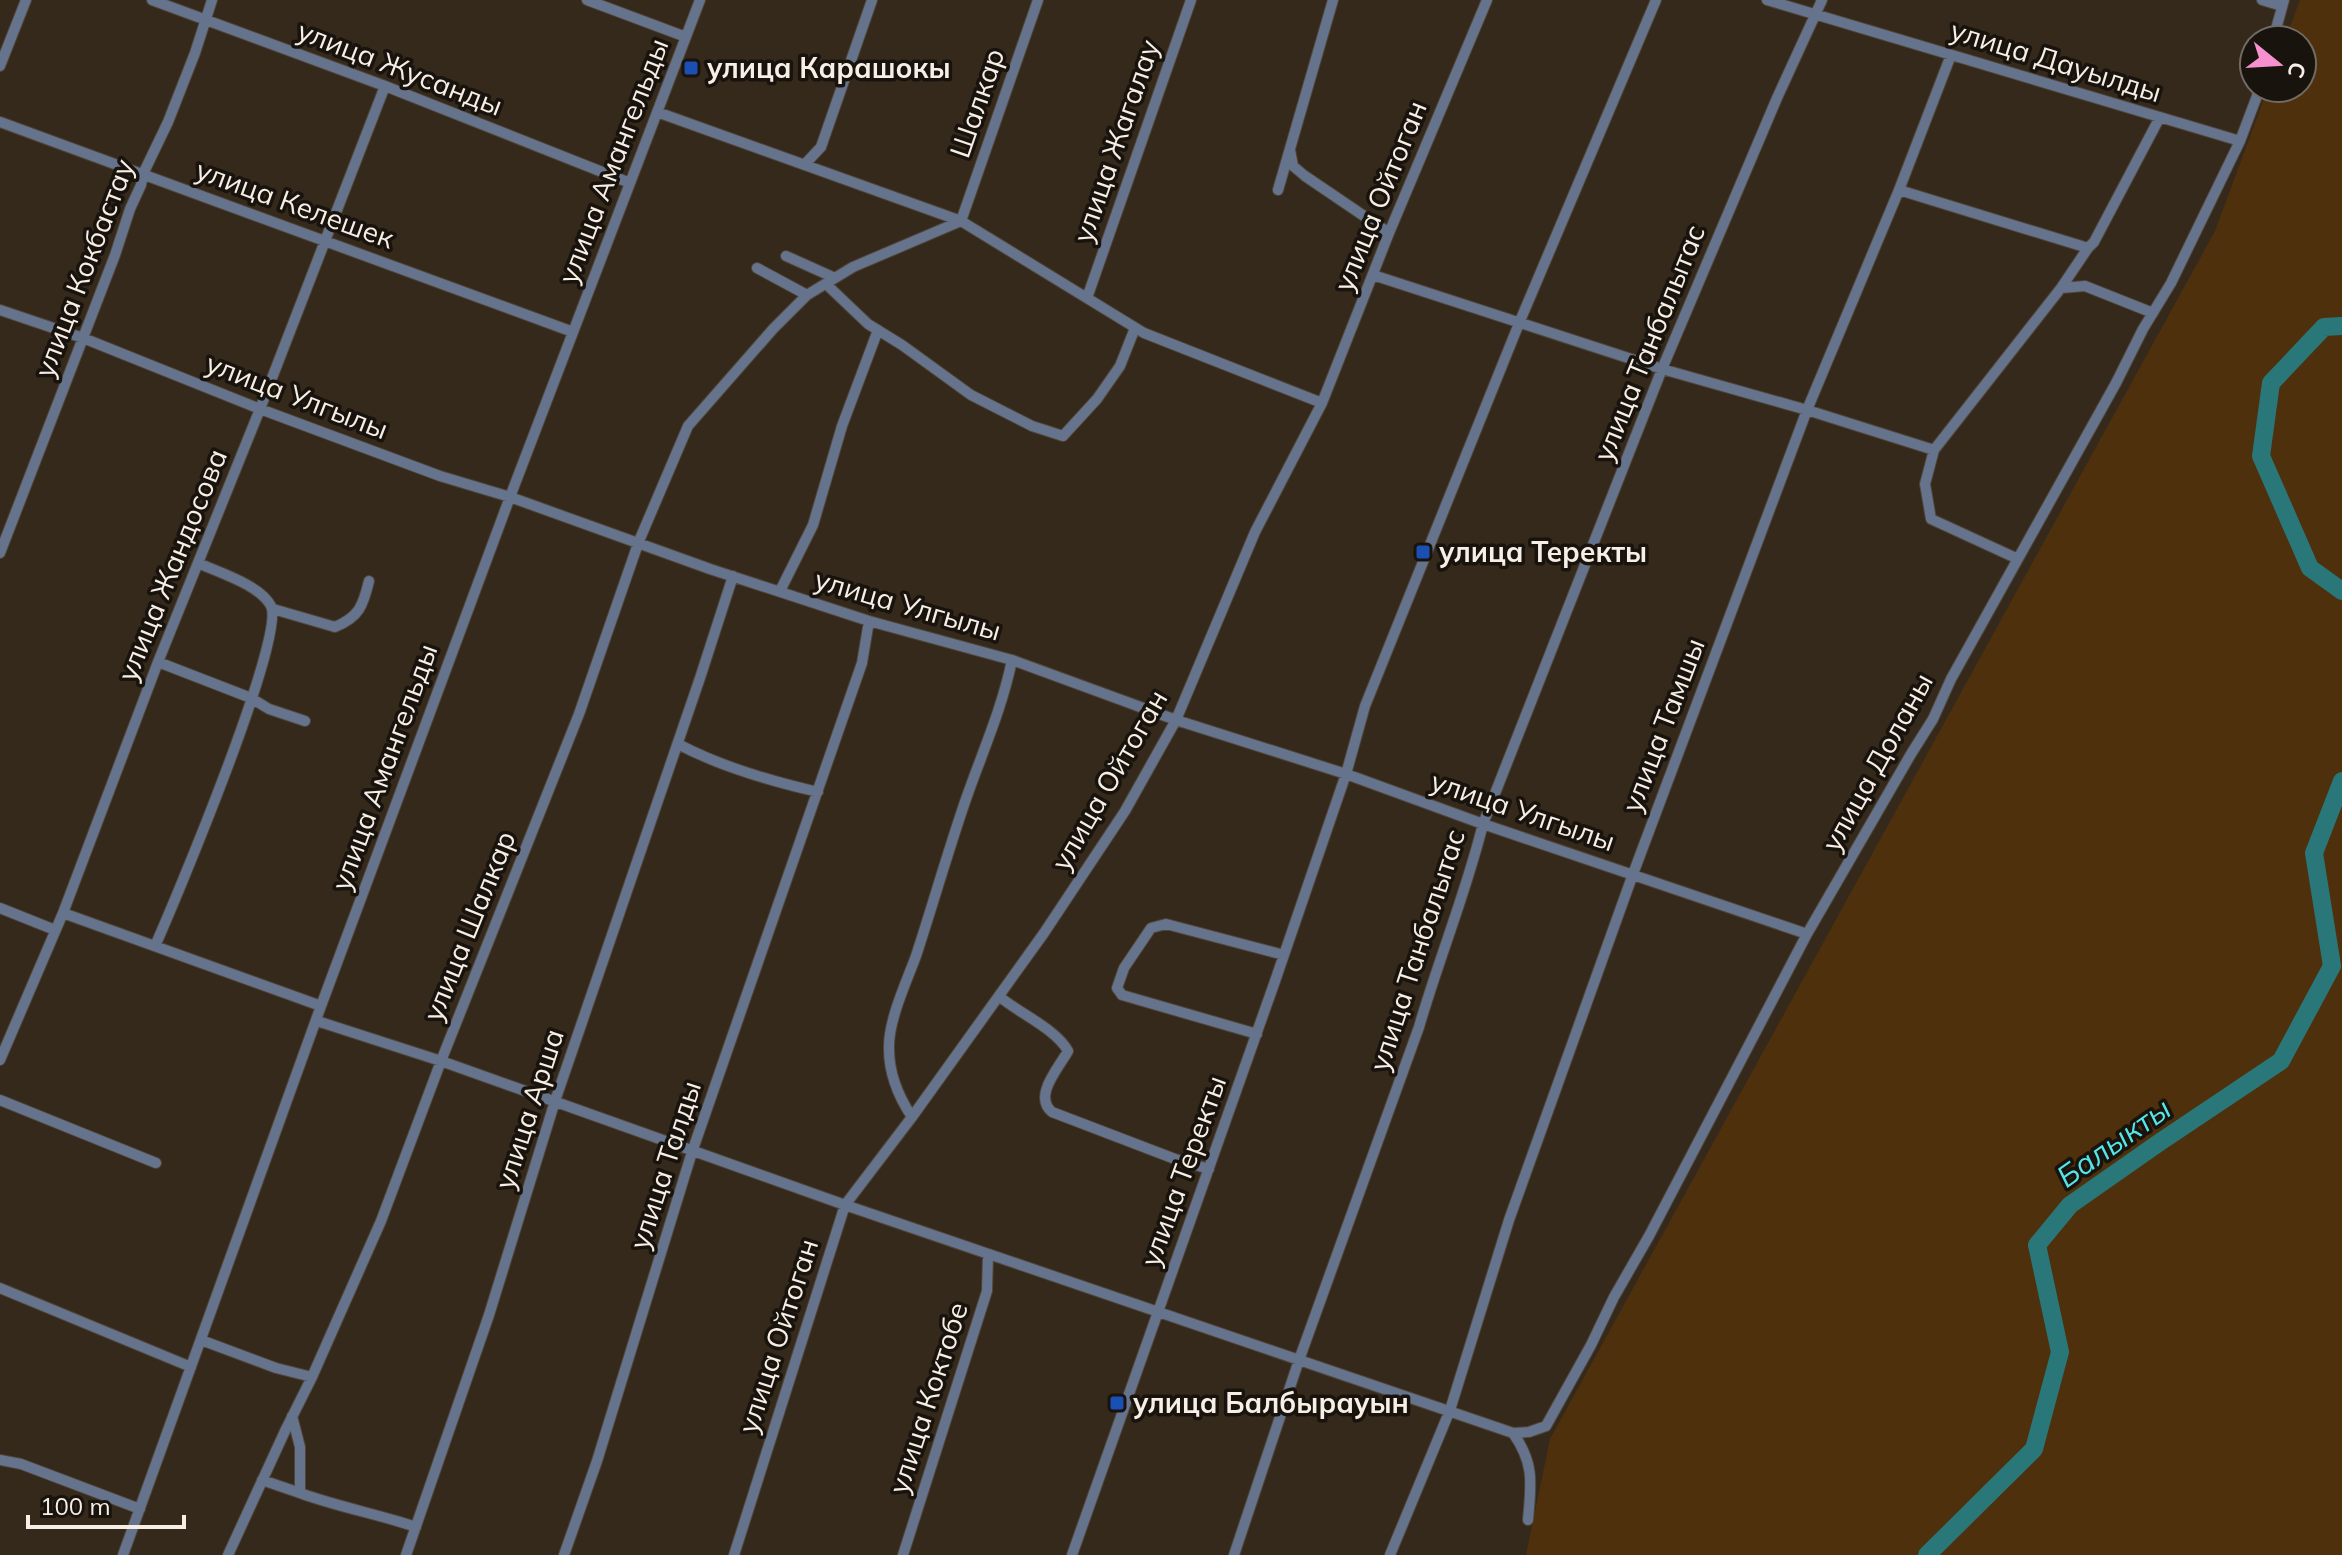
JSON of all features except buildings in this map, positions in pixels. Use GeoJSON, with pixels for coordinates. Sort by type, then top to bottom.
{"type":"FeatureCollection","features":[{"type":"Feature","properties":{"kind":"street"},"geometry":{"type":"LineString","coordinates":[[0,66],[26,0]]}},
{"type":"Feature","properties":{"kind":"street","name":"улица Жусанды"},"geometry":{"type":"LineString","coordinates":[[152,0],[385,86],[630,183]]}},
{"type":"Feature","properties":{"kind":"street","name":"улица Кокбастау"},"geometry":{"type":"LineString","coordinates":[[0,553],[143,174],[168,122],[195,53],[212,0]]}},
{"type":"Feature","properties":{"kind":"street"},"geometry":{"type":"LineString","coordinates":[[587,0],[686,37]]}},
{"type":"Feature","properties":{"kind":"street","name":"улица Амангельды"},"geometry":{"type":"LineString","coordinates":[[123,1555],[321,1006],[510,497],[700,0]]}},
{"type":"Feature","properties":{"kind":"street"},"geometry":{"type":"LineString","coordinates":[[805,164],[821,147],[872,0]]}},
{"type":"Feature","properties":{"kind":"street","name":"Шалкар"},"geometry":{"type":"LineString","coordinates":[[961,221],[1038,0]]}},
{"type":"Feature","properties":{"kind":"street","name":"улица Жагалау"},"geometry":{"type":"LineString","coordinates":[[1087,298],[1191,0]]}},
{"type":"Feature","properties":{"kind":"street"},"geometry":{"type":"LineString","coordinates":[[1278,190],[1333,0]]}},
{"type":"Feature","properties":{"kind":"street","name":"улица Ойтоган"},"geometry":{"type":"LineString","coordinates":[[734,1555],[845,1205],[1000,997],[1125,811],[1176,720],[1255,532],[1322,403],[1389,233],[1487,0]]}},
{"type":"Feature","properties":{"kind":"street","name":"улица Теректы"},"geometry":{"type":"LineString","coordinates":[[1072,1555],[1257,1034],[1346,774],[1365,706],[1520,321],[1656,0]]}},
{"type":"Feature","properties":{"kind":"street","name":"улица Дауылды"},"geometry":{"type":"LineString","coordinates":[[1767,0],[2240,141]]}},
{"type":"Feature","properties":{"kind":"street","name":"улица Танбалытас"},"geometry":{"type":"LineString","coordinates":[[1234,1555],[1299,1360],[1419,1027],[1434,974],[1472,869],[1483,824],[1662,369],[1822,0]]}},
{"type":"Feature","properties":{"kind":"street"},"geometry":{"type":"LineString","coordinates":[[2262,0],[2283,3],[2277,24]]}},
{"type":"Feature","properties":{"kind":"street","name":"улица Тамшы"},"geometry":{"type":"LineString","coordinates":[[1390,1555],[1450,1410],[1509,1220],[1633,874],[1807,410],[1899,190],[1951,55]]}},
{"type":"Feature","properties":{"kind":"street","name":"улица Жандосова"},"geometry":{"type":"LineString","coordinates":[[0,1060],[63,913],[158,662],[385,86]]}},
{"type":"Feature","properties":{"kind":"street","name":"улица Доланы"},"geometry":{"type":"LineString","coordinates":[[1513,1433],[1546,1426],[1807,934],[1933,719],[1951,679],[2178,270],[2240,141],[2254,104]]}},
{"type":"Feature","properties":{"kind":"street"},"geometry":{"type":"LineString","coordinates":[[657,112],[961,221],[1144,333],[1322,403]]}},
{"type":"Feature","properties":{"kind":"street"},"geometry":{"type":"LineString","coordinates":[[2018,559],[1931,519],[1925,484],[1934,450],[2094,242],[2160,117]]}},
{"type":"Feature","properties":{"kind":"street","name":"улица Келешек"},"geometry":{"type":"LineString","coordinates":[[0,122],[573,332]]}},
{"type":"Feature","properties":{"kind":"street"},"geometry":{"type":"LineString","coordinates":[[1290,148],[1293,166],[1389,233]]}},
{"type":"Feature","properties":{"kind":"street"},"geometry":{"type":"LineString","coordinates":[[1899,190],[2088,248]]}},
{"type":"Feature","properties":{"kind":"street","name":"улица Шалкар"},"geometry":{"type":"LineString","coordinates":[[228,1555],[381,1221],[579,714],[639,541],[688,426],[807,295],[853,267],[961,221]]}},
{"type":"Feature","properties":{"kind":"street"},"geometry":{"type":"LineString","coordinates":[[786,256],[830,281],[868,324],[971,395],[1032,426],[1063,436],[1097,399],[1120,366],[1135,328]]}},
{"type":"Feature","properties":{"kind":"street"},"geometry":{"type":"LineString","coordinates":[[757,268],[807,295]]}},
{"type":"Feature","properties":{"kind":"street"},"geometry":{"type":"LineString","coordinates":[[1373,275],[1662,369],[1934,450]]}},
{"type":"Feature","properties":{"kind":"street"},"geometry":{"type":"LineString","coordinates":[[2061,288],[2085,286],[2153,313]]}},
{"type":"Feature","properties":{"kind":"street","name":"улица Улгылы"},"geometry":{"type":"LineString","coordinates":[[0,310],[83,338],[260,409],[440,476],[510,497],[869,621],[1012,660],[1176,720],[1346,774],[1807,934]]}},
{"type":"Feature","properties":{"kind":"street"},"geometry":{"type":"LineString","coordinates":[[780,591],[813,525],[842,426],[878,330]]}},
{"type":"Feature","properties":{"kind":"street"},"geometry":{"type":"LineString","coordinates":[[198,563],[262,593],[273,609],[335,627],[351,620],[357,612],[369,581]]}},
{"type":"Feature","properties":{"kind":"street","name":"улица Арша"},"geometry":{"type":"LineString","coordinates":[[406,1555],[489,1315],[555,1101],[733,576]]}},
{"type":"Feature","properties":{"kind":"street"},"geometry":{"type":"LineString","coordinates":[[155,946],[207,823],[251,698],[268,647],[273,609]]}},
{"type":"Feature","properties":{"kind":"street","name":"улица Талды"},"geometry":{"type":"LineString","coordinates":[[564,1555],[597,1461],[692,1152],[862,663],[869,621]]}},
{"type":"Feature","properties":{"kind":"street"},"geometry":{"type":"LineString","coordinates":[[912,1117],[898,1096],[888,1046],[899,1001],[967,795],[990,738],[1012,660]]}},
{"type":"Feature","properties":{"kind":"street"},"geometry":{"type":"LineString","coordinates":[[158,662],[305,721]]}},
{"type":"Feature","properties":{"kind":"street"},"geometry":{"type":"LineString","coordinates":[[678,744],[731,767],[818,792]]}},
{"type":"Feature","properties":{"kind":"street"},"geometry":{"type":"LineString","coordinates":[[0,908],[55,930]]}},
{"type":"Feature","properties":{"kind":"street"},"geometry":{"type":"LineString","coordinates":[[63,913],[321,1006]]}},
{"type":"Feature","properties":{"kind":"street"},"geometry":{"type":"LineString","coordinates":[[1257,1034],[1122,995],[1117,988],[1124,968],[1151,928],[1166,924],[1284,955]]}},
{"type":"Feature","properties":{"kind":"street"},"geometry":{"type":"LineString","coordinates":[[1000,997],[1050,1033],[1068,1051],[1043,1096],[1045,1106],[1052,1112],[1209,1169]]}},
{"type":"Feature","properties":{"kind":"street"},"geometry":{"type":"LineString","coordinates":[[317,1021],[441,1061],[692,1152],[1513,1433],[1524,1449],[1530,1468],[1528,1520]]}},
{"type":"Feature","properties":{"kind":"street"},"geometry":{"type":"LineString","coordinates":[[0,1100],[156,1163]]}},
{"type":"Feature","properties":{"kind":"street","name":"улица Коктобе"},"geometry":{"type":"LineString","coordinates":[[903,1555],[987,1291],[988,1254]]}},
{"type":"Feature","properties":{"kind":"street"},"geometry":{"type":"LineString","coordinates":[[0,1288],[191,1367]]}},
{"type":"Feature","properties":{"kind":"street"},"geometry":{"type":"LineString","coordinates":[[201,1340],[261,1363],[312,1377]]}},
{"type":"Feature","properties":{"kind":"street"},"geometry":{"type":"LineString","coordinates":[[292,1416],[300,1447],[300,1493]]}},
{"type":"Feature","properties":{"kind":"street"},"geometry":{"type":"LineString","coordinates":[[0,1460],[21,1464],[140,1509]]}},
{"type":"Feature","properties":{"kind":"street"},"geometry":{"type":"LineString","coordinates":[[262,1480],[335,1506],[416,1527]]}},
{"type":"Feature","properties":{"kind":"shaded area"},"geometry":{"type":"Polygon","coordinates":[[[2300,0],[2342,0],[2342,1555],[1526,1555],[1550,1439],[2215,231],[2262,104],[2318,104],[2318,24],[2291,24],[2300,0]]]}},
{"type":"Feature","properties":{"kind":"waterway","name":"Балыкты"},"geometry":{"type":"LineString","coordinates":[[2342,326],[2324,327],[2271,383],[2261,456],[2310,568],[2342,591]]}},
{"type":"Feature","properties":{"kind":"waterway","name":"Балыкты"},"geometry":{"type":"LineString","coordinates":[[1927,1555],[2034,1449],[2060,1352],[2037,1245],[2070,1205],[2281,1061],[2332,966],[2314,853],[2342,781]]}},
{"type":"Feature","properties":{"kind":"place","name":"улица Карашокы"},"geometry":{"type":"Point","coordinates":[691,68]}},
{"type":"Feature","properties":{"kind":"place","name":"улица Теректы"},"geometry":{"type":"Point","coordinates":[1423,552]}},
{"type":"Feature","properties":{"kind":"place","name":"улица Балбырауын"},"geometry":{"type":"Point","coordinates":[1117,1403]}}]}
